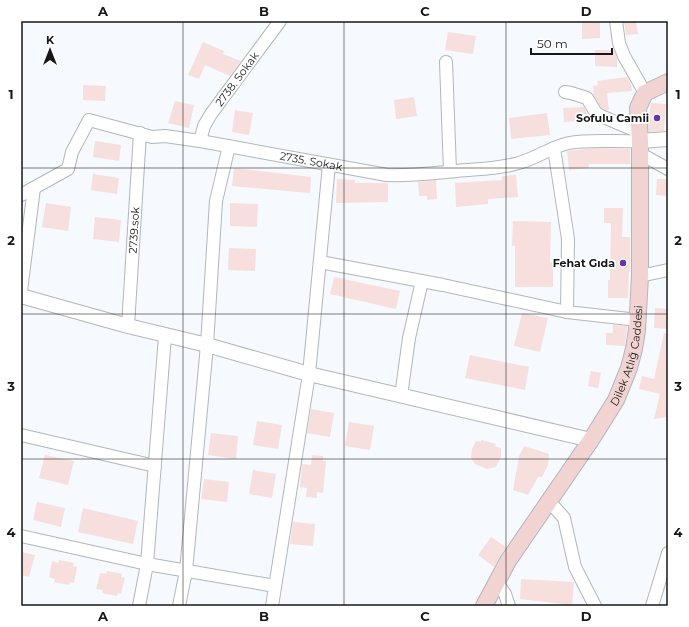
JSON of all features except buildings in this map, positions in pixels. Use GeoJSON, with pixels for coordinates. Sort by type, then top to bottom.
{"type":"FeatureCollection","features":[{"type":"Feature","properties":{"kind":"main road"},"geometry":{"type":"LineString","coordinates":[[645,93],[668,82]]}},
{"type":"Feature","properties":{"kind":"main road","name":"Dilek Atlığ Caddesi"},"geometry":{"type":"LineString","coordinates":[[484,606],[508,561],[591,440],[616,400],[623,384],[634,349],[638,320],[640,276],[638,108],[645,93]]}},
{"type":"Feature","properties":{"kind":"street","name":"2738. Sokak"},"geometry":{"type":"LineString","coordinates":[[200,141],[204,126],[211,114],[280,21]]}},
{"type":"Feature","properties":{"kind":"street"},"geometry":{"type":"LineString","coordinates":[[616,21],[619,43],[624,56],[645,93]]}},
{"type":"Feature","properties":{"kind":"street"},"geometry":{"type":"LineString","coordinates":[[446,62],[450,171]]}},
{"type":"Feature","properties":{"kind":"street"},"geometry":{"type":"LineString","coordinates":[[565,92],[587,98],[596,112],[639,142],[668,169]]}},
{"type":"Feature","properties":{"kind":"street","name":"2735. Sokak"},"geometry":{"type":"LineString","coordinates":[[21,195],[68,169],[72,152],[89,120],[152,137],[165,136],[200,141],[387,175],[494,168],[531,159],[571,142],[639,142]]}},
{"type":"Feature","properties":{"kind":"street","name":"2739.sok"},"geometry":{"type":"LineString","coordinates":[[128,326],[140,133]]}},
{"type":"Feature","properties":{"kind":"street"},"geometry":{"type":"LineString","coordinates":[[639,142],[668,139]]}},
{"type":"Feature","properties":{"kind":"street"},"geometry":{"type":"LineString","coordinates":[[179,606],[186,571],[207,345],[216,201],[229,146]]}},
{"type":"Feature","properties":{"kind":"street"},"geometry":{"type":"LineString","coordinates":[[554,148],[568,239],[567,312]]}},
{"type":"Feature","properties":{"kind":"street"},"geometry":{"type":"LineString","coordinates":[[272,606],[309,374],[329,165]]}},
{"type":"Feature","properties":{"kind":"street"},"geometry":{"type":"LineString","coordinates":[[21,291],[34,188]]}},
{"type":"Feature","properties":{"kind":"street"},"geometry":{"type":"LineString","coordinates":[[320,262],[422,281],[567,312],[638,320]]}},
{"type":"Feature","properties":{"kind":"street"},"geometry":{"type":"LineString","coordinates":[[640,276],[668,270]]}},
{"type":"Feature","properties":{"kind":"street"},"geometry":{"type":"LineString","coordinates":[[401,396],[409,338],[422,281]]}},
{"type":"Feature","properties":{"kind":"street"},"geometry":{"type":"LineString","coordinates":[[21,296],[165,336],[207,345],[309,374],[591,440]]}},
{"type":"Feature","properties":{"kind":"street"},"geometry":{"type":"LineString","coordinates":[[139,606],[147,564],[165,336]]}},
{"type":"Feature","properties":{"kind":"street"},"geometry":{"type":"LineString","coordinates":[[21,435],[155,466]]}},
{"type":"Feature","properties":{"kind":"street"},"geometry":{"type":"LineString","coordinates":[[549,501],[564,518],[575,568],[595,606]]}},
{"type":"Feature","properties":{"kind":"street"},"geometry":{"type":"LineString","coordinates":[[21,536],[147,564],[275,586]]}},
{"type":"Feature","properties":{"kind":"street"},"geometry":{"type":"LineString","coordinates":[[652,606],[668,553]]}},
{"type":"Feature","properties":{"kind":"street"},"geometry":{"type":"LineString","coordinates":[[497,582],[505,594],[508,606]]}},
{"type":"Feature","properties":{"kind":"place","name":"Sofulu Camii"},"geometry":{"type":"Point","coordinates":[657,118]}},
{"type":"Feature","properties":{"kind":"place","name":"Fehat Gıda"},"geometry":{"type":"Point","coordinates":[623,263]}}]}
